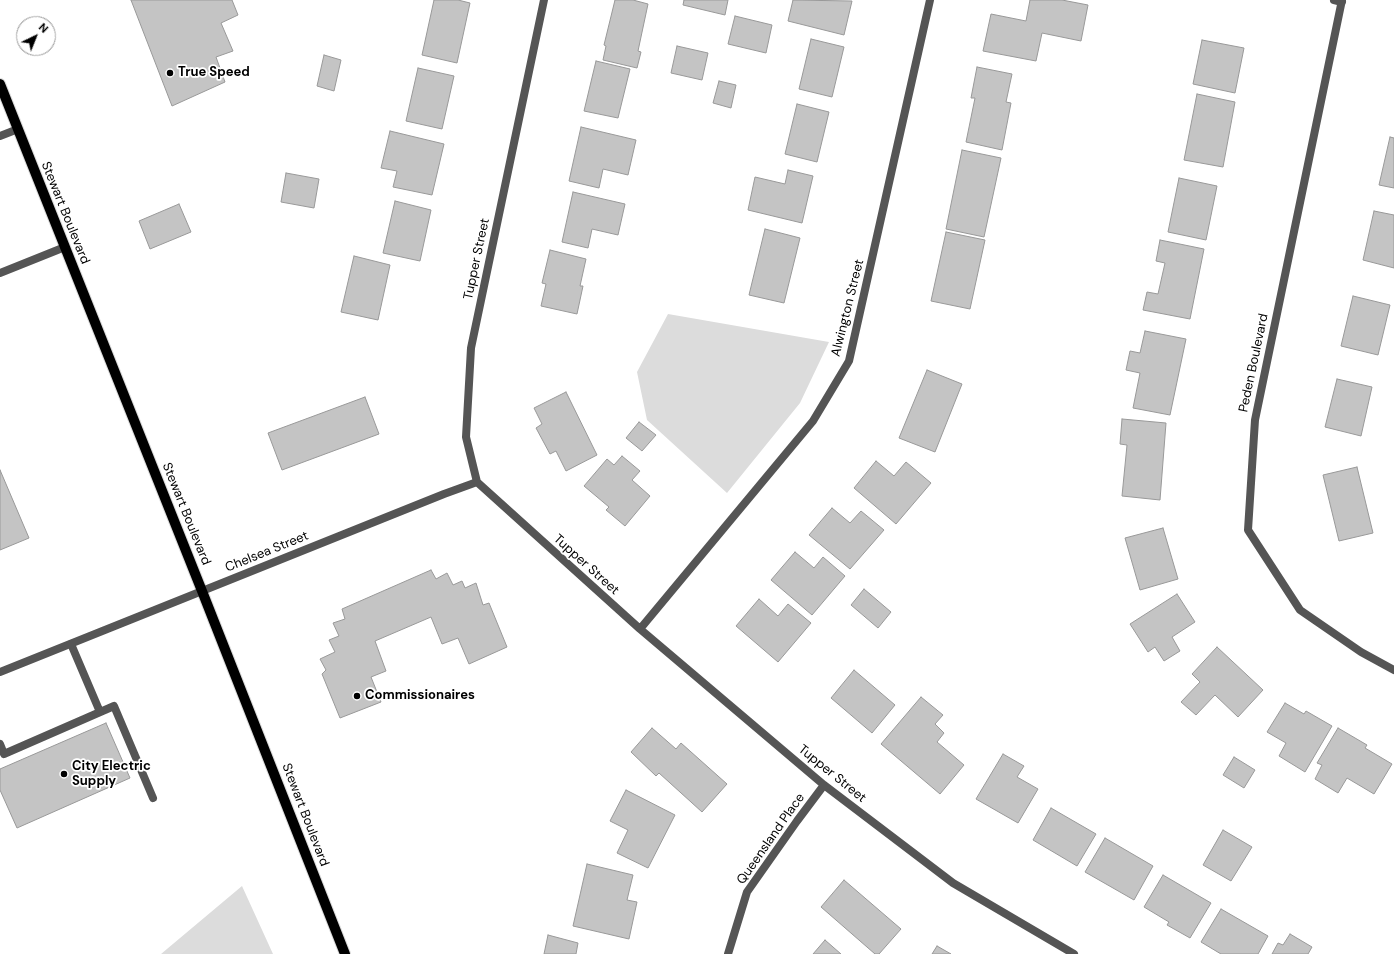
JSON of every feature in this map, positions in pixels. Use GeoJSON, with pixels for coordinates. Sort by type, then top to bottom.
{"type":"FeatureCollection","features":[{"type":"Feature","properties":{"kind":"main road","name":"Stewart Boulevard"},"geometry":{"type":"LineString","coordinates":[[0,84],[345,954]]}},
{"type":"Feature","properties":{"kind":"street","name":"Tupper Street"},"geometry":{"type":"LineString","coordinates":[[544,0],[471,348],[466,437],[477,482],[640,629],[824,785],[953,883],[1074,954]]}},
{"type":"Feature","properties":{"kind":"street","name":"Alwington Street"},"geometry":{"type":"LineString","coordinates":[[640,629],[813,421],[849,361],[930,0]]}},
{"type":"Feature","properties":{"kind":"street","name":"Peden Boulevard"},"geometry":{"type":"LineString","coordinates":[[1339,1],[1255,420],[1248,530],[1300,610],[1361,652],[1394,670]]}},
{"type":"Feature","properties":{"kind":"street"},"geometry":{"type":"LineString","coordinates":[[0,136],[18,129]]}},
{"type":"Feature","properties":{"kind":"street"},"geometry":{"type":"LineString","coordinates":[[0,273],[65,247]]}},
{"type":"Feature","properties":{"kind":"street","name":"Chelsea Street"},"geometry":{"type":"LineString","coordinates":[[0,672],[477,482]]}},
{"type":"Feature","properties":{"kind":"street"},"geometry":{"type":"LineString","coordinates":[[71,644],[100,712]]}},
{"type":"Feature","properties":{"kind":"street"},"geometry":{"type":"LineString","coordinates":[[0,744],[4,754],[114,706],[153,798]]}},
{"type":"Feature","properties":{"kind":"street","name":"Queensland Place"},"geometry":{"type":"LineString","coordinates":[[728,954],[747,892],[824,785]]}},
{"type":"Feature","properties":{"kind":"shaded area"},"geometry":{"type":"Polygon","coordinates":[[[668,314],[829,342],[800,403],[727,493],[647,420],[637,372],[668,314]]]}},
{"type":"Feature","properties":{"kind":"shaded area"},"geometry":{"type":"Polygon","coordinates":[[[242,886],[273,954],[161,954],[242,886]]]}},
{"type":"Feature","properties":{"kind":"building"},"geometry":{"type":"Polygon","coordinates":[[[131,0],[232,0],[238,15],[221,23],[233,51],[216,57],[225,82],[172,106],[131,0]]]}},
{"type":"Feature","properties":{"kind":"building"},"geometry":{"type":"Polygon","coordinates":[[[434,0],[458,0],[470,3],[457,63],[422,55],[434,0]]]}},
{"type":"Feature","properties":{"kind":"building"},"geometry":{"type":"Polygon","coordinates":[[[615,0],[633,0],[648,4],[638,51],[641,52],[637,68],[603,60],[606,46],[604,45],[615,0]]]}},
{"type":"Feature","properties":{"kind":"building"},"geometry":{"type":"Polygon","coordinates":[[[684,0],[728,0],[725,15],[683,5],[684,0]]]}},
{"type":"Feature","properties":{"kind":"building"},"geometry":{"type":"Polygon","coordinates":[[[793,0],[852,1],[844,35],[788,21],[793,0]]]}},
{"type":"Feature","properties":{"kind":"building"},"geometry":{"type":"Polygon","coordinates":[[[1030,0],[1062,0],[1088,5],[1081,41],[1042,33],[1036,61],[983,51],[991,14],[1026,21],[1030,0]]]}},
{"type":"Feature","properties":{"kind":"building"},"geometry":{"type":"Polygon","coordinates":[[[735,16],[772,25],[766,53],[728,44],[735,16]]]}},
{"type":"Feature","properties":{"kind":"building"},"geometry":{"type":"Polygon","coordinates":[[[811,39],[844,47],[832,97],[799,89],[811,39]]]}},
{"type":"Feature","properties":{"kind":"building"},"geometry":{"type":"Polygon","coordinates":[[[1202,40],[1244,48],[1235,93],[1193,84],[1202,40]]]}},
{"type":"Feature","properties":{"kind":"building"},"geometry":{"type":"Polygon","coordinates":[[[677,46],[708,53],[702,80],[671,73],[677,46]]]}},
{"type":"Feature","properties":{"kind":"building"},"geometry":{"type":"Polygon","coordinates":[[[324,55],[341,60],[334,91],[317,86],[324,55]]]}},
{"type":"Feature","properties":{"kind":"building"},"geometry":{"type":"Polygon","coordinates":[[[596,61],[630,69],[618,118],[584,111],[596,61]]]}},
{"type":"Feature","properties":{"kind":"building"},"geometry":{"type":"Polygon","coordinates":[[[977,67],[1012,74],[1006,102],[1011,103],[1002,150],[966,142],[975,98],[971,98],[977,67]]]}},
{"type":"Feature","properties":{"kind":"building"},"geometry":{"type":"Polygon","coordinates":[[[418,68],[454,76],[442,129],[406,121],[418,68]]]}},
{"type":"Feature","properties":{"kind":"building"},"geometry":{"type":"Polygon","coordinates":[[[719,81],[736,85],[731,108],[713,103],[719,81]]]}},
{"type":"Feature","properties":{"kind":"building"},"geometry":{"type":"Polygon","coordinates":[[[1197,94],[1235,102],[1223,167],[1184,160],[1197,94]]]}},
{"type":"Feature","properties":{"kind":"building"},"geometry":{"type":"Polygon","coordinates":[[[797,104],[829,112],[817,162],[785,154],[797,104]]]}},
{"type":"Feature","properties":{"kind":"building"},"geometry":{"type":"Polygon","coordinates":[[[581,127],[636,140],[628,175],[603,169],[599,188],[569,181],[581,127]]]}},
{"type":"Feature","properties":{"kind":"building"},"geometry":{"type":"Polygon","coordinates":[[[390,131],[444,144],[432,195],[393,187],[397,171],[381,168],[390,131]]]}},
{"type":"Feature","properties":{"kind":"building"},"geometry":{"type":"Polygon","coordinates":[[[1390,137],[1394,138],[1394,188],[1379,185],[1390,137]]]}},
{"type":"Feature","properties":{"kind":"building"},"geometry":{"type":"Polygon","coordinates":[[[962,150],[1001,158],[984,237],[946,229],[962,150]]]}},
{"type":"Feature","properties":{"kind":"building"},"geometry":{"type":"Polygon","coordinates":[[[788,170],[813,176],[802,223],[748,210],[755,177],[785,184],[788,170]]]}},
{"type":"Feature","properties":{"kind":"building"},"geometry":{"type":"Polygon","coordinates":[[[286,173],[319,179],[314,208],[281,202],[286,173]]]}},
{"type":"Feature","properties":{"kind":"building"},"geometry":{"type":"Polygon","coordinates":[[[1179,178],[1217,186],[1206,240],[1168,232],[1179,178]]]}},
{"type":"Feature","properties":{"kind":"building"},"geometry":{"type":"Polygon","coordinates":[[[573,192],[625,204],[618,235],[592,229],[588,248],[562,242],[573,192]]]}},
{"type":"Feature","properties":{"kind":"building"},"geometry":{"type":"Polygon","coordinates":[[[395,201],[431,210],[420,261],[383,253],[395,201]]]}},
{"type":"Feature","properties":{"kind":"building"},"geometry":{"type":"Polygon","coordinates":[[[179,204],[191,232],[150,249],[139,221],[179,204]]]}},
{"type":"Feature","properties":{"kind":"building"},"geometry":{"type":"Polygon","coordinates":[[[1374,211],[1394,215],[1394,268],[1363,260],[1374,211]]]}},
{"type":"Feature","properties":{"kind":"building"},"geometry":{"type":"Polygon","coordinates":[[[765,229],[800,238],[784,303],[749,295],[765,229]]]}},
{"type":"Feature","properties":{"kind":"building"},"geometry":{"type":"Polygon","coordinates":[[[946,232],[985,240],[970,309],[931,301],[946,232]]]}},
{"type":"Feature","properties":{"kind":"building"},"geometry":{"type":"Polygon","coordinates":[[[1160,240],[1204,249],[1190,319],[1143,310],[1147,292],[1158,294],[1165,263],[1156,261],[1160,240]]]}},
{"type":"Feature","properties":{"kind":"building"},"geometry":{"type":"Polygon","coordinates":[[[550,250],[586,259],[580,286],[583,286],[577,314],[541,306],[546,284],[542,283],[550,250]]]}},
{"type":"Feature","properties":{"kind":"building"},"geometry":{"type":"Polygon","coordinates":[[[354,256],[390,265],[378,320],[341,312],[354,256]]]}},
{"type":"Feature","properties":{"kind":"building"},"geometry":{"type":"Polygon","coordinates":[[[1353,296],[1390,305],[1378,355],[1341,346],[1353,296]]]}},
{"type":"Feature","properties":{"kind":"building"},"geometry":{"type":"Polygon","coordinates":[[[1145,331],[1186,339],[1170,415],[1133,408],[1140,373],[1126,370],[1130,351],[1140,353],[1145,331]]]}},
{"type":"Feature","properties":{"kind":"building"},"geometry":{"type":"Polygon","coordinates":[[[927,370],[962,384],[935,452],[899,438],[927,370]]]}},
{"type":"Feature","properties":{"kind":"building"},"geometry":{"type":"Polygon","coordinates":[[[1337,379],[1372,387],[1361,436],[1325,427],[1337,379]]]}},
{"type":"Feature","properties":{"kind":"building"},"geometry":{"type":"Polygon","coordinates":[[[566,392],[597,455],[566,471],[556,451],[550,454],[536,428],[542,424],[534,408],[566,392]]]}},
{"type":"Feature","properties":{"kind":"building"},"geometry":{"type":"Polygon","coordinates":[[[365,397],[379,434],[282,470],[268,433],[365,397]]]}},
{"type":"Feature","properties":{"kind":"building"},"geometry":{"type":"Polygon","coordinates":[[[1122,419],[1166,423],[1160,500],[1122,496],[1127,445],[1120,444],[1122,419]]]}},
{"type":"Feature","properties":{"kind":"building"},"geometry":{"type":"Polygon","coordinates":[[[639,422],[656,435],[642,451],[626,438],[639,422]]]}},
{"type":"Feature","properties":{"kind":"building"},"geometry":{"type":"Polygon","coordinates":[[[622,456],[640,471],[632,480],[650,496],[625,526],[606,510],[609,507],[584,486],[607,459],[614,465],[622,456]]]}},
{"type":"Feature","properties":{"kind":"building"},"geometry":{"type":"Polygon","coordinates":[[[876,461],[894,476],[906,462],[931,483],[896,524],[854,488],[876,461]]]}},
{"type":"Feature","properties":{"kind":"building"},"geometry":{"type":"Polygon","coordinates":[[[1357,467],[1373,533],[1339,541],[1323,475],[1357,467]]]}},
{"type":"Feature","properties":{"kind":"building"},"geometry":{"type":"Polygon","coordinates":[[[0,470],[29,538],[0,550],[0,470]]]}},
{"type":"Feature","properties":{"kind":"building"},"geometry":{"type":"Polygon","coordinates":[[[832,508],[850,523],[861,511],[884,530],[850,569],[809,535],[832,508]]]}},
{"type":"Feature","properties":{"kind":"building"},"geometry":{"type":"Polygon","coordinates":[[[1163,528],[1178,579],[1140,590],[1125,538],[1163,528]]]}},
{"type":"Feature","properties":{"kind":"building"},"geometry":{"type":"Polygon","coordinates":[[[795,552],[814,568],[823,557],[845,576],[812,615],[771,580],[795,552]]]}},
{"type":"Feature","properties":{"kind":"building"},"geometry":{"type":"Polygon","coordinates":[[[431,570],[436,579],[447,573],[453,585],[462,581],[465,588],[476,583],[483,605],[489,603],[507,647],[469,664],[458,638],[442,644],[431,617],[375,641],[386,671],[371,677],[381,702],[340,718],[322,674],[326,670],[320,659],[335,652],[329,640],[339,636],[333,623],[345,619],[342,609],[431,570]]]}},
{"type":"Feature","properties":{"kind":"building"},"geometry":{"type":"Polygon","coordinates":[[[864,589],[891,612],[878,628],[851,605],[864,589]]]}},
{"type":"Feature","properties":{"kind":"building"},"geometry":{"type":"Polygon","coordinates":[[[1177,594],[1195,622],[1172,637],[1180,651],[1164,661],[1155,647],[1148,652],[1130,624],[1177,594]]]}},
{"type":"Feature","properties":{"kind":"building"},"geometry":{"type":"Polygon","coordinates":[[[759,599],[778,616],[788,604],[811,623],[778,662],[736,626],[759,599]]]}},
{"type":"Feature","properties":{"kind":"building"},"geometry":{"type":"Polygon","coordinates":[[[1217,647],[1263,690],[1238,717],[1215,695],[1196,715],[1181,702],[1200,682],[1192,674],[1217,647]]]}},
{"type":"Feature","properties":{"kind":"building"},"geometry":{"type":"Polygon","coordinates":[[[854,670],[895,705],[872,733],[831,698],[854,670]]]}},
{"type":"Feature","properties":{"kind":"building"},"geometry":{"type":"Polygon","coordinates":[[[921,697],[943,715],[935,724],[944,733],[937,742],[964,765],[940,794],[881,744],[921,697]]]}},
{"type":"Feature","properties":{"kind":"building"},"geometry":{"type":"Polygon","coordinates":[[[1285,703],[1304,714],[1306,711],[1332,726],[1305,772],[1279,756],[1286,743],[1267,732],[1285,703]]]}},
{"type":"Feature","properties":{"kind":"building","name":"City Electric Supply"},"geometry":{"type":"Polygon","coordinates":[[[106,723],[130,778],[17,828],[0,790],[0,769],[106,723]]]}},
{"type":"Feature","properties":{"kind":"building"},"geometry":{"type":"Polygon","coordinates":[[[652,728],[676,749],[681,743],[727,784],[702,812],[659,773],[656,776],[631,752],[652,728]]]}},
{"type":"Feature","properties":{"kind":"building"},"geometry":{"type":"Polygon","coordinates":[[[1338,728],[1367,745],[1365,748],[1392,764],[1374,794],[1347,778],[1338,793],[1315,779],[1322,765],[1317,763],[1338,728]]]}},
{"type":"Feature","properties":{"kind":"building"},"geometry":{"type":"Polygon","coordinates":[[[1003,754],[1024,766],[1017,777],[1038,789],[1018,823],[976,799],[1003,754]]]}},
{"type":"Feature","properties":{"kind":"building"},"geometry":{"type":"Polygon","coordinates":[[[1234,757],[1255,770],[1244,788],[1223,775],[1234,757]]]}},
{"type":"Feature","properties":{"kind":"building"},"geometry":{"type":"Polygon","coordinates":[[[626,790],[675,815],[648,868],[617,853],[628,830],[610,821],[626,790]]]}},
{"type":"Feature","properties":{"kind":"building"},"geometry":{"type":"Polygon","coordinates":[[[1051,808],[1096,834],[1077,866],[1033,840],[1051,808]]]}},
{"type":"Feature","properties":{"kind":"building"},"geometry":{"type":"Polygon","coordinates":[[[1223,830],[1252,847],[1231,881],[1203,865],[1223,830]]]}},
{"type":"Feature","properties":{"kind":"building"},"geometry":{"type":"Polygon","coordinates":[[[1105,838],[1153,866],[1134,900],[1085,872],[1105,838]]]}},
{"type":"Feature","properties":{"kind":"building"},"geometry":{"type":"Polygon","coordinates":[[[587,864],[633,875],[627,900],[637,902],[629,939],[573,926],[587,864]]]}},
{"type":"Feature","properties":{"kind":"building"},"geometry":{"type":"Polygon","coordinates":[[[1163,875],[1211,903],[1190,938],[1167,925],[1169,922],[1144,907],[1163,875]]]}},
{"type":"Feature","properties":{"kind":"building"},"geometry":{"type":"Polygon","coordinates":[[[844,880],[901,929],[879,954],[875,954],[821,907],[844,880]]]}},
{"type":"Feature","properties":{"kind":"building"},"geometry":{"type":"Polygon","coordinates":[[[1221,909],[1268,936],[1258,954],[1221,954],[1201,942],[1221,909]]]}},
{"type":"Feature","properties":{"kind":"building"},"geometry":{"type":"Polygon","coordinates":[[[1290,934],[1312,947],[1308,954],[1272,954],[1278,943],[1283,945],[1290,934]]]}},
{"type":"Feature","properties":{"kind":"building"},"geometry":{"type":"Polygon","coordinates":[[[548,935],[578,943],[576,954],[544,954],[548,935]]]}},
{"type":"Feature","properties":{"kind":"building"},"geometry":{"type":"Polygon","coordinates":[[[825,940],[841,954],[813,954],[825,940]]]}},
{"type":"Feature","properties":{"kind":"building"},"geometry":{"type":"Polygon","coordinates":[[[937,946],[951,954],[932,954],[937,946]]]}},
{"type":"Feature","properties":{"kind":"place","name":"True Speed"},"geometry":{"type":"Point","coordinates":[170,73]}},
{"type":"Feature","properties":{"kind":"place","name":"Commissionaires"},"geometry":{"type":"Point","coordinates":[357,696]}},
{"type":"Feature","properties":{"kind":"place","name":"City Electric Supply"},"geometry":{"type":"Point","coordinates":[64,774]}}]}
